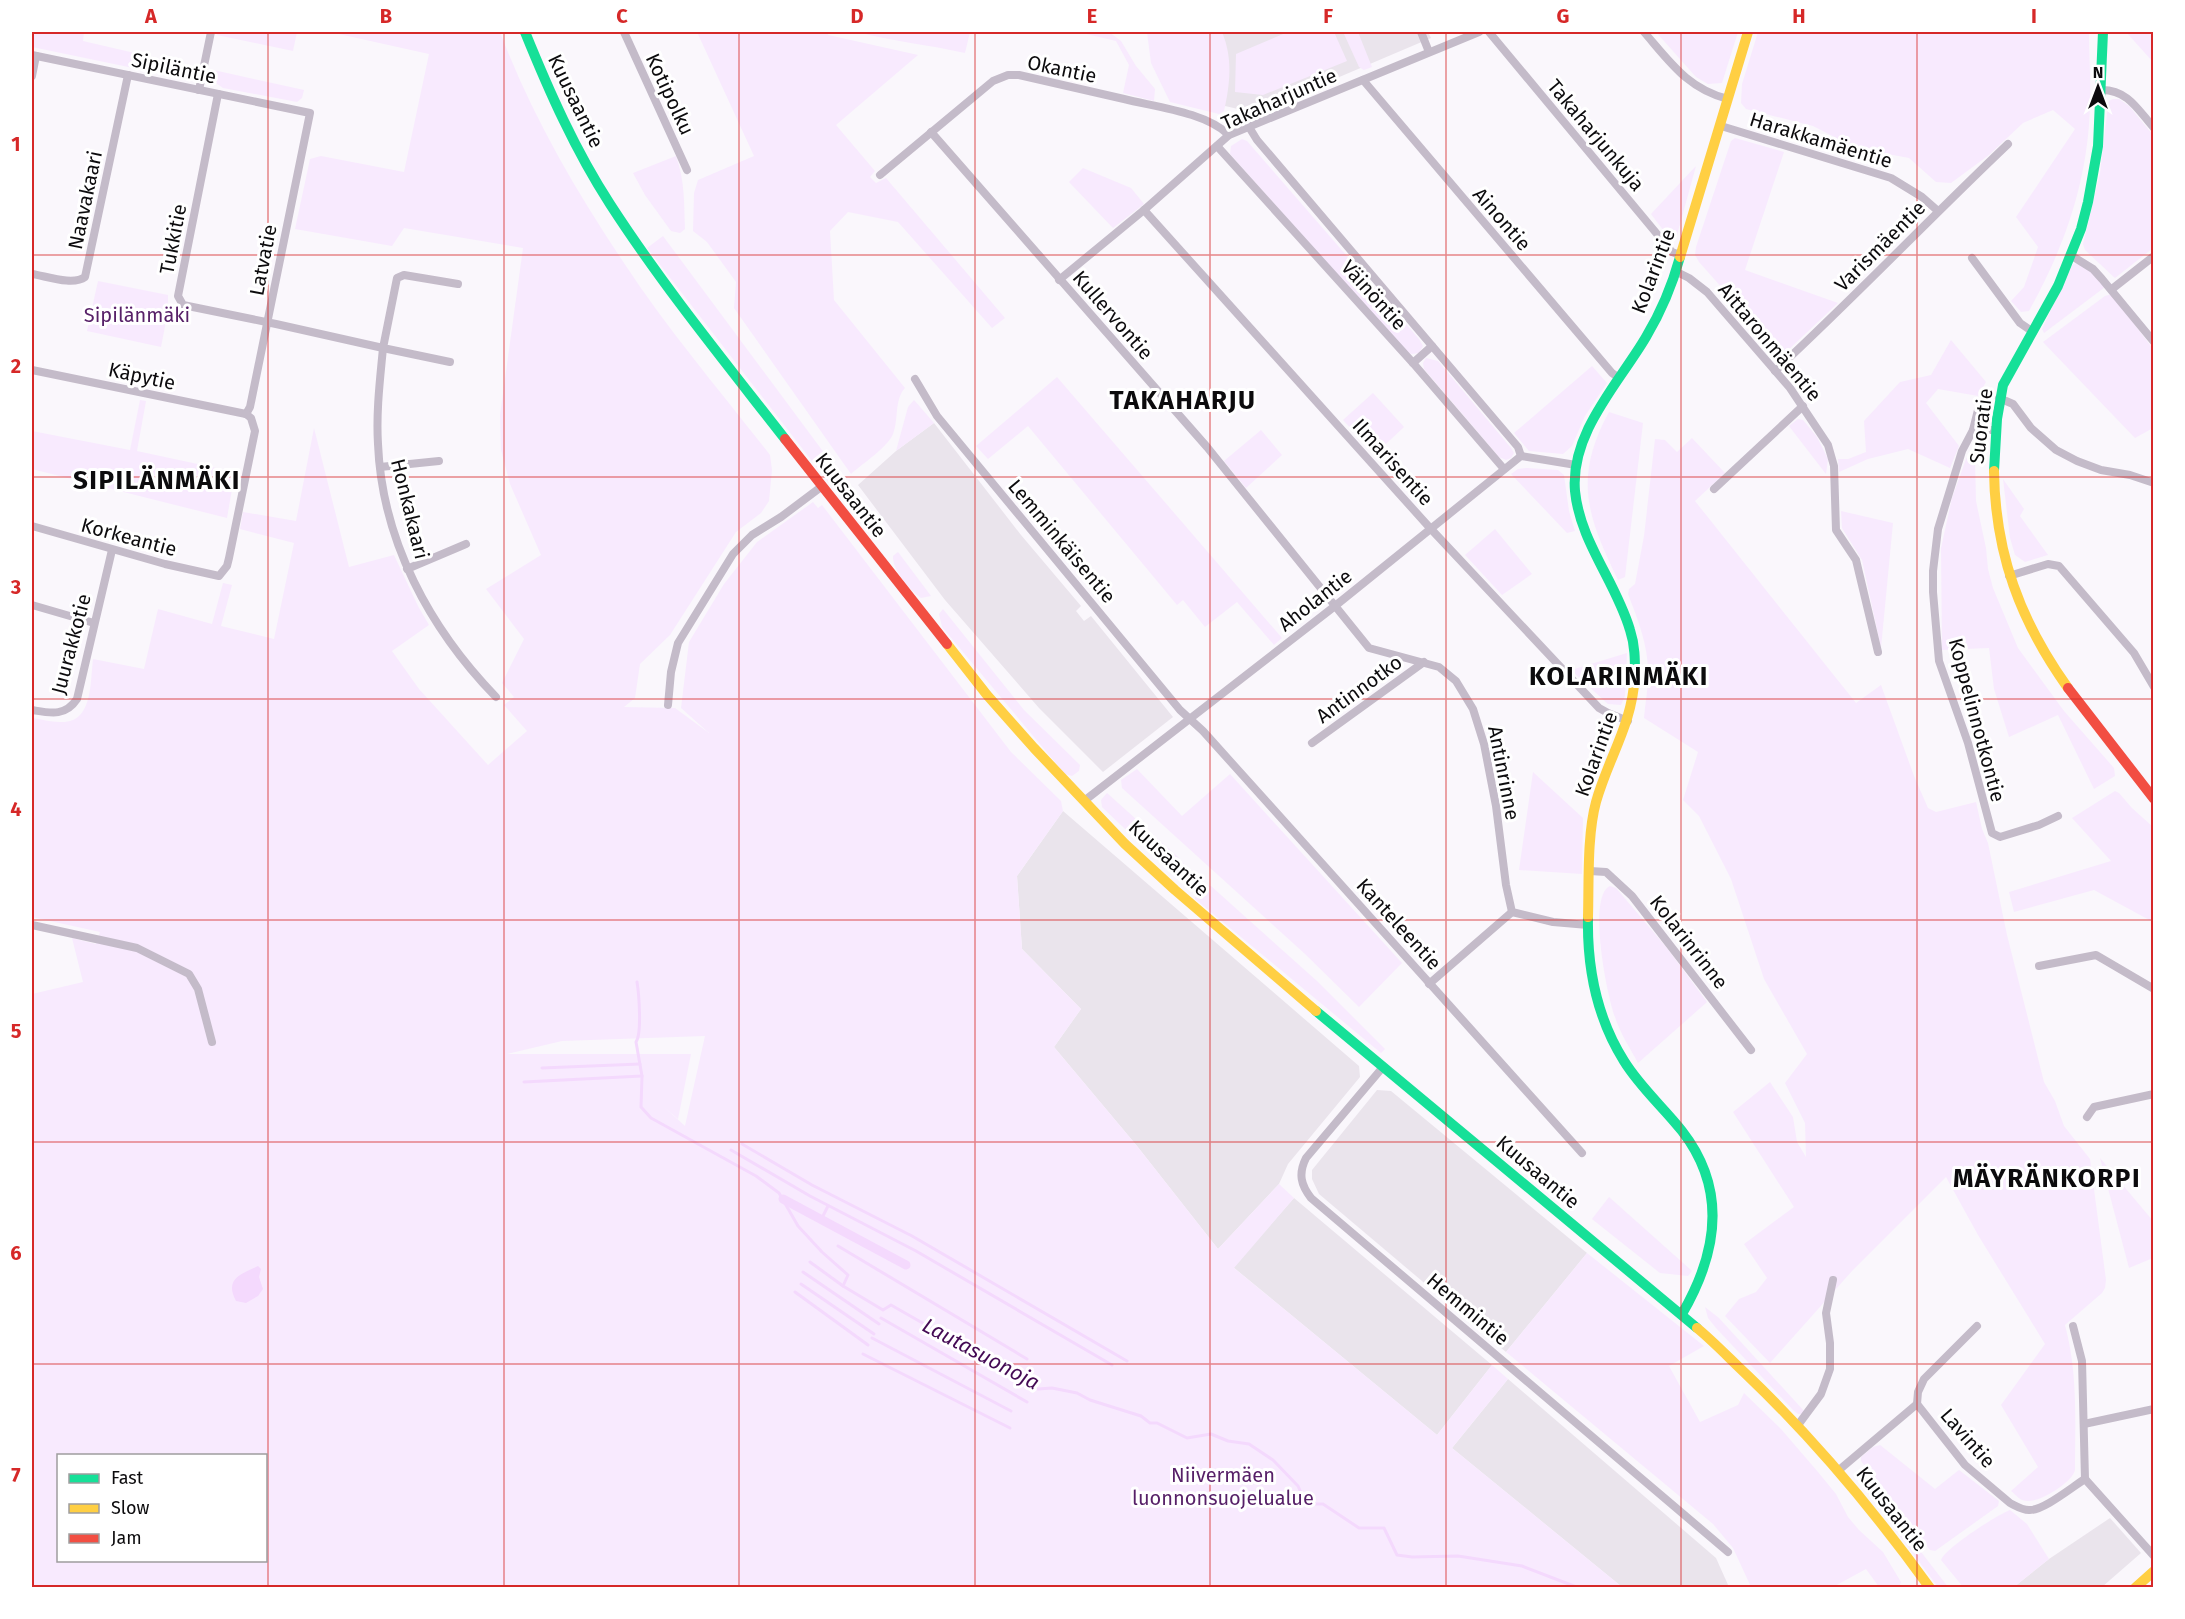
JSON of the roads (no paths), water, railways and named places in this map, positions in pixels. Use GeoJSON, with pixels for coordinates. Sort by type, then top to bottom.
{"type":"FeatureCollection","features":[{"type":"Feature","properties":{"kind":"street"},"geometry":{"type":"LineString","coordinates":[[199,90],[211,32]]}},
{"type":"Feature","properties":{"kind":"street","name":"Kuusaantie"},"geometry":{"type":"LineString","coordinates":[[525,32],[552,98],[609,203],[675,298],[821,487],[987,695],[1125,844],[1175,890],[1383,1067],[1682,1314],[1798,1425],[1839,1470],[1930,1587]]}},
{"type":"Feature","properties":{"kind":"street","name":"Kotipolku"},"geometry":{"type":"LineString","coordinates":[[624,32],[687,170]]}},
{"type":"Feature","properties":{"kind":"street"},"geometry":{"type":"LineString","coordinates":[[1421,32],[1430,52]]}},
{"type":"Feature","properties":{"kind":"street","name":"Takaharjuntie"},"geometry":{"type":"LineString","coordinates":[[1059,280],[1144,210],[1229,135],[1479,32]]}},
{"type":"Feature","properties":{"kind":"street","name":"Takaharjunkuja"},"geometry":{"type":"LineString","coordinates":[[1489,32],[1672,252],[1680,255]]}},
{"type":"Feature","properties":{"kind":"street"},"geometry":{"type":"LineString","coordinates":[[1644,32],[1681,75],[1694,86],[1728,99]]}},
{"type":"Feature","properties":{"kind":"street","name":"Kolarintie"},"geometry":{"type":"LineString","coordinates":[[1682,1314],[1700,1281],[1712,1248],[1714,1214],[1710,1187],[1703,1165],[1690,1142],[1634,1076],[1611,1035],[1600,1008],[1592,976],[1588,925],[1595,805],[1629,721],[1635,676],[1631,631],[1588,543],[1579,516],[1575,486],[1576,465],[1581,447],[1595,418],[1658,316],[1668,295],[1748,32]]}},
{"type":"Feature","properties":{"kind":"street","name":"Suoratie"},"geometry":{"type":"LineString","coordinates":[[2103,32],[2102,90],[2097,154],[2089,201],[2072,256],[2033,332],[2007,374],[1999,398],[1993,468],[1995,501],[2000,539],[2009,576],[2031,630],[2051,663],[2154,799]]}},
{"type":"Feature","properties":{"kind":"street"},"geometry":{"type":"LineString","coordinates":[[32,76],[34,55]]}},
{"type":"Feature","properties":{"kind":"street","name":"Sipiläntie"},"geometry":{"type":"LineString","coordinates":[[34,55],[310,113]]}},
{"type":"Feature","properties":{"kind":"street","name":"Naavakaari"},"geometry":{"type":"LineString","coordinates":[[32,274],[72,281],[80,281],[85,277],[128,75]]}},
{"type":"Feature","properties":{"kind":"street","name":"Okantie"},"geometry":{"type":"LineString","coordinates":[[880,174],[993,81],[1008,75],[1019,75],[1208,120],[1229,135]]}},
{"type":"Feature","properties":{"kind":"street","name":"Ainontie"},"geometry":{"type":"LineString","coordinates":[[1363,80],[1612,373],[1619,378]]}},
{"type":"Feature","properties":{"kind":"street"},"geometry":{"type":"LineString","coordinates":[[2102,90],[2114,90],[2121,93],[2154,128]]}},
{"type":"Feature","properties":{"kind":"street","name":"Tukkitie"},"geometry":{"type":"LineString","coordinates":[[219,94],[178,296],[183,305],[267,322]]}},
{"type":"Feature","properties":{"kind":"street","name":"Latvatie"},"geometry":{"type":"LineString","coordinates":[[246,414],[310,113]]}},
{"type":"Feature","properties":{"kind":"street","name":"Harakkamäentie"},"geometry":{"type":"LineString","coordinates":[[1721,126],[1883,175],[1901,183],[1938,211]]}},
{"type":"Feature","properties":{"kind":"street","name":"Väinöntie"},"geometry":{"type":"LineString","coordinates":[[1249,127],[1257,140],[1518,447],[1521,456]]}},
{"type":"Feature","properties":{"kind":"street","name":"Kullervontie"},"geometry":{"type":"LineString","coordinates":[[931,132],[1207,447],[1335,606]]}},
{"type":"Feature","properties":{"kind":"street","name":"Varismäentie"},"geometry":{"type":"LineString","coordinates":[[1775,371],[1891,261],[1938,211],[2008,144]]}},
{"type":"Feature","properties":{"kind":"street","name":"Väinöntie"},"geometry":{"type":"LineString","coordinates":[[1217,146],[1413,363],[1504,469]]}},
{"type":"Feature","properties":{"kind":"street","name":"Ilmarisentie"},"geometry":{"type":"LineString","coordinates":[[1144,210],[1430,528],[1599,708],[1629,721]]}},
{"type":"Feature","properties":{"kind":"street"},"geometry":{"type":"LineString","coordinates":[[2072,256],[2093,269],[2154,342]]}},
{"type":"Feature","properties":{"kind":"street"},"geometry":{"type":"LineString","coordinates":[[2112,289],[2154,256]]}},
{"type":"Feature","properties":{"kind":"street"},"geometry":{"type":"LineString","coordinates":[[1972,258],[2020,323],[2033,332]]}},
{"type":"Feature","properties":{"kind":"street","name":"Aittaronmäentie"},"geometry":{"type":"LineString","coordinates":[[1675,272],[1689,278],[1707,292],[1775,371],[1803,406],[1823,437],[1830,452],[1834,475],[1836,530],[1856,560],[1878,652]]}},
{"type":"Feature","properties":{"kind":"street","name":"Honkakaari"},"geometry":{"type":"LineString","coordinates":[[458,284],[404,275],[397,278],[383,348],[377,422],[380,467],[395,536],[407,569],[435,622],[453,647],[496,697]]}},
{"type":"Feature","properties":{"kind":"street"},"geometry":{"type":"LineString","coordinates":[[267,322],[450,362]]}},
{"type":"Feature","properties":{"kind":"street"},"geometry":{"type":"LineString","coordinates":[[1413,363],[1432,346]]}},
{"type":"Feature","properties":{"kind":"street","name":"Käpytie"},"geometry":{"type":"LineString","coordinates":[[32,370],[246,414]]}},
{"type":"Feature","properties":{"kind":"street","name":"Lemminkäisentie"},"geometry":{"type":"LineString","coordinates":[[915,379],[937,416],[1180,710],[1190,719]]}},
{"type":"Feature","properties":{"kind":"street"},"geometry":{"type":"LineString","coordinates":[[1999,398],[2013,404],[2031,428],[2056,450],[2102,470],[2130,475],[2154,483]]}},
{"type":"Feature","properties":{"kind":"street"},"geometry":{"type":"LineString","coordinates":[[1714,489],[1803,406]]}},
{"type":"Feature","properties":{"kind":"street","name":"Koppelinnotkontie"},"geometry":{"type":"LineString","coordinates":[[1979,406],[1973,430],[1962,451],[1934,549],[1933,592],[1940,661],[1968,744],[1992,833],[2000,837],[2039,825],[2058,816]]}},
{"type":"Feature","properties":{"kind":"street","name":"Korkeantie"},"geometry":{"type":"LineString","coordinates":[[32,526],[112,550],[219,576],[227,566],[229,558],[255,431],[251,418],[246,414]]}},
{"type":"Feature","properties":{"kind":"street"},"geometry":{"type":"LineString","coordinates":[[1973,430],[1996,430]]}},
{"type":"Feature","properties":{"kind":"street"},"geometry":{"type":"LineString","coordinates":[[1521,456],[1576,465]]}},
{"type":"Feature","properties":{"kind":"street","name":"Aholantie"},"geometry":{"type":"LineString","coordinates":[[1084,801],[1335,606],[1521,456]]}},
{"type":"Feature","properties":{"kind":"street"},"geometry":{"type":"LineString","coordinates":[[380,467],[439,460]]}},
{"type":"Feature","properties":{"kind":"street"},"geometry":{"type":"LineString","coordinates":[[668,705],[671,672],[678,643],[734,554],[752,535],[821,487]]}},
{"type":"Feature","properties":{"kind":"street"},"geometry":{"type":"LineString","coordinates":[[407,569],[466,544]]}},
{"type":"Feature","properties":{"kind":"street","name":"Juurakkotie"},"geometry":{"type":"LineString","coordinates":[[32,710],[56,713],[71,707],[77,699],[112,550]]}},
{"type":"Feature","properties":{"kind":"street"},"geometry":{"type":"LineString","coordinates":[[2009,576],[2048,564],[2059,566],[2134,653],[2154,687]]}},
{"type":"Feature","properties":{"kind":"street"},"geometry":{"type":"LineString","coordinates":[[32,605],[94,622]]}},
{"type":"Feature","properties":{"kind":"street","name":"Antinrinne"},"geometry":{"type":"LineString","coordinates":[[1335,606],[1373,650],[1439,667],[1456,681],[1473,709],[1479,725],[1496,806],[1506,885],[1512,912]]}},
{"type":"Feature","properties":{"kind":"street","name":"Antinnotko"},"geometry":{"type":"LineString","coordinates":[[1312,742],[1424,662]]}},
{"type":"Feature","properties":{"kind":"street","name":"Kanteleentie"},"geometry":{"type":"LineString","coordinates":[[1190,719],[1582,1153]]}},
{"type":"Feature","properties":{"kind":"street","name":"Kolarinrinne"},"geometry":{"type":"LineString","coordinates":[[1590,871],[1606,872],[1632,897],[1751,1050]]}},
{"type":"Feature","properties":{"kind":"street"},"geometry":{"type":"LineString","coordinates":[[1430,984],[1512,912],[1553,922],[1588,925]]}},
{"type":"Feature","properties":{"kind":"street"},"geometry":{"type":"LineString","coordinates":[[32,925],[137,948],[189,974],[198,989],[212,1042]]}},
{"type":"Feature","properties":{"kind":"street"},"geometry":{"type":"LineString","coordinates":[[2039,966],[2096,954],[2154,989]]}},
{"type":"Feature","properties":{"kind":"street","name":"Hemmintie"},"geometry":{"type":"LineString","coordinates":[[1383,1067],[1306,1158],[1300,1174],[1304,1189],[1311,1198],[1728,1552]]}},
{"type":"Feature","properties":{"kind":"street"},"geometry":{"type":"LineString","coordinates":[[2087,1117],[2094,1107],[2154,1094]]}},
{"type":"Feature","properties":{"kind":"street"},"geometry":{"type":"LineString","coordinates":[[1798,1425],[1821,1394],[1830,1369],[1830,1343],[1826,1313],[1833,1280]]}},
{"type":"Feature","properties":{"kind":"street"},"geometry":{"type":"LineString","coordinates":[[1917,1404],[1918,1392],[1924,1379],[1977,1326]]}},
{"type":"Feature","properties":{"kind":"street"},"geometry":{"type":"LineString","coordinates":[[2073,1326],[2082,1361],[2085,1479],[2154,1556]]}},
{"type":"Feature","properties":{"kind":"street","name":"Lavintie"},"geometry":{"type":"LineString","coordinates":[[1839,1470],[1917,1404],[1965,1465],[2017,1507],[2025,1510],[2038,1509],[2085,1479]]}},
{"type":"Feature","properties":{"kind":"street"},"geometry":{"type":"LineString","coordinates":[[2084,1424],[2154,1409]]}},
{"type":"Feature","properties":{"kind":"street"},"geometry":{"type":"LineString","coordinates":[[2134,1587],[2154,1571]]}},
{"type":"Feature","properties":{"kind":"waterway","name":"Lautasuonoja"},"geometry":{"type":"LineString","coordinates":[[637,982],[639,1023],[636,1042],[642,1076],[641,1107],[651,1118],[756,1176],[779,1193],[798,1226],[848,1275],[843,1286],[883,1310],[891,1305],[1038,1389],[1052,1388],[1077,1393],[1090,1400],[1141,1416],[1150,1423],[1157,1423],[1187,1438],[1211,1434],[1228,1441],[1249,1444],[1273,1460],[1298,1486],[1306,1504],[1323,1504],[1359,1528],[1384,1528],[1397,1555],[1458,1556],[1522,1566],[1579,1588]]}},
{"type":"Feature","properties":{"kind":"waterway"},"geometry":{"type":"LineString","coordinates":[[542,1068],[640,1064]]}},
{"type":"Feature","properties":{"kind":"waterway"},"geometry":{"type":"LineString","coordinates":[[524,1082],[642,1076]]}},
{"type":"Feature","properties":{"kind":"waterway"},"geometry":{"type":"LineString","coordinates":[[742,1144],[812,1185],[912,1236],[1127,1361]]}},
{"type":"Feature","properties":{"kind":"waterway"},"geometry":{"type":"LineString","coordinates":[[731,1150],[810,1196],[916,1251],[1112,1365]]}},
{"type":"Feature","properties":{"kind":"waterway"},"geometry":{"type":"LineString","coordinates":[[783,1199],[906,1265]]}},
{"type":"Feature","properties":{"kind":"waterway"},"geometry":{"type":"LineString","coordinates":[[821,1220],[828,1206]]}},
{"type":"Feature","properties":{"kind":"waterway"},"geometry":{"type":"LineString","coordinates":[[838,1246],[1027,1359]]}},
{"type":"Feature","properties":{"kind":"waterway"},"geometry":{"type":"LineString","coordinates":[[810,1262],[843,1286]]}},
{"type":"Feature","properties":{"kind":"waterway"},"geometry":{"type":"LineString","coordinates":[[803,1272],[879,1324]]}},
{"type":"Feature","properties":{"kind":"waterway"},"geometry":{"type":"LineString","coordinates":[[801,1284],[874,1334]]}},
{"type":"Feature","properties":{"kind":"waterway"},"geometry":{"type":"LineString","coordinates":[[795,1292],[868,1345]]}},
{"type":"Feature","properties":{"kind":"waterway"},"geometry":{"type":"LineString","coordinates":[[881,1318],[1027,1402]]}},
{"type":"Feature","properties":{"kind":"waterway"},"geometry":{"type":"LineString","coordinates":[[872,1338],[1011,1411]]}},
{"type":"Feature","properties":{"kind":"waterway"},"geometry":{"type":"LineString","coordinates":[[863,1354],[1010,1428]]}},
{"type":"Feature","properties":{"kind":"district","name":"TAKAHARJU"},"geometry":{"type":"Point","coordinates":[1183,400]}},
{"type":"Feature","properties":{"kind":"district","name":"SIPILÄNMÄKI"},"geometry":{"type":"Point","coordinates":[157,480]}},
{"type":"Feature","properties":{"kind":"district","name":"KOLARINMÄKI"},"geometry":{"type":"Point","coordinates":[1619,676]}},
{"type":"Feature","properties":{"kind":"district","name":"MÄYRÄNKORPI"},"geometry":{"type":"Point","coordinates":[2047,1178]}},
{"type":"Feature","properties":{"kind":"park label","name":"Sipilänmäki"},"geometry":{"type":"Point","coordinates":[137,315]}},
{"type":"Feature","properties":{"kind":"park label","name":"Niivermäen luonnonsuojelualue"},"geometry":{"type":"Point","coordinates":[1223,1486]}}]}
